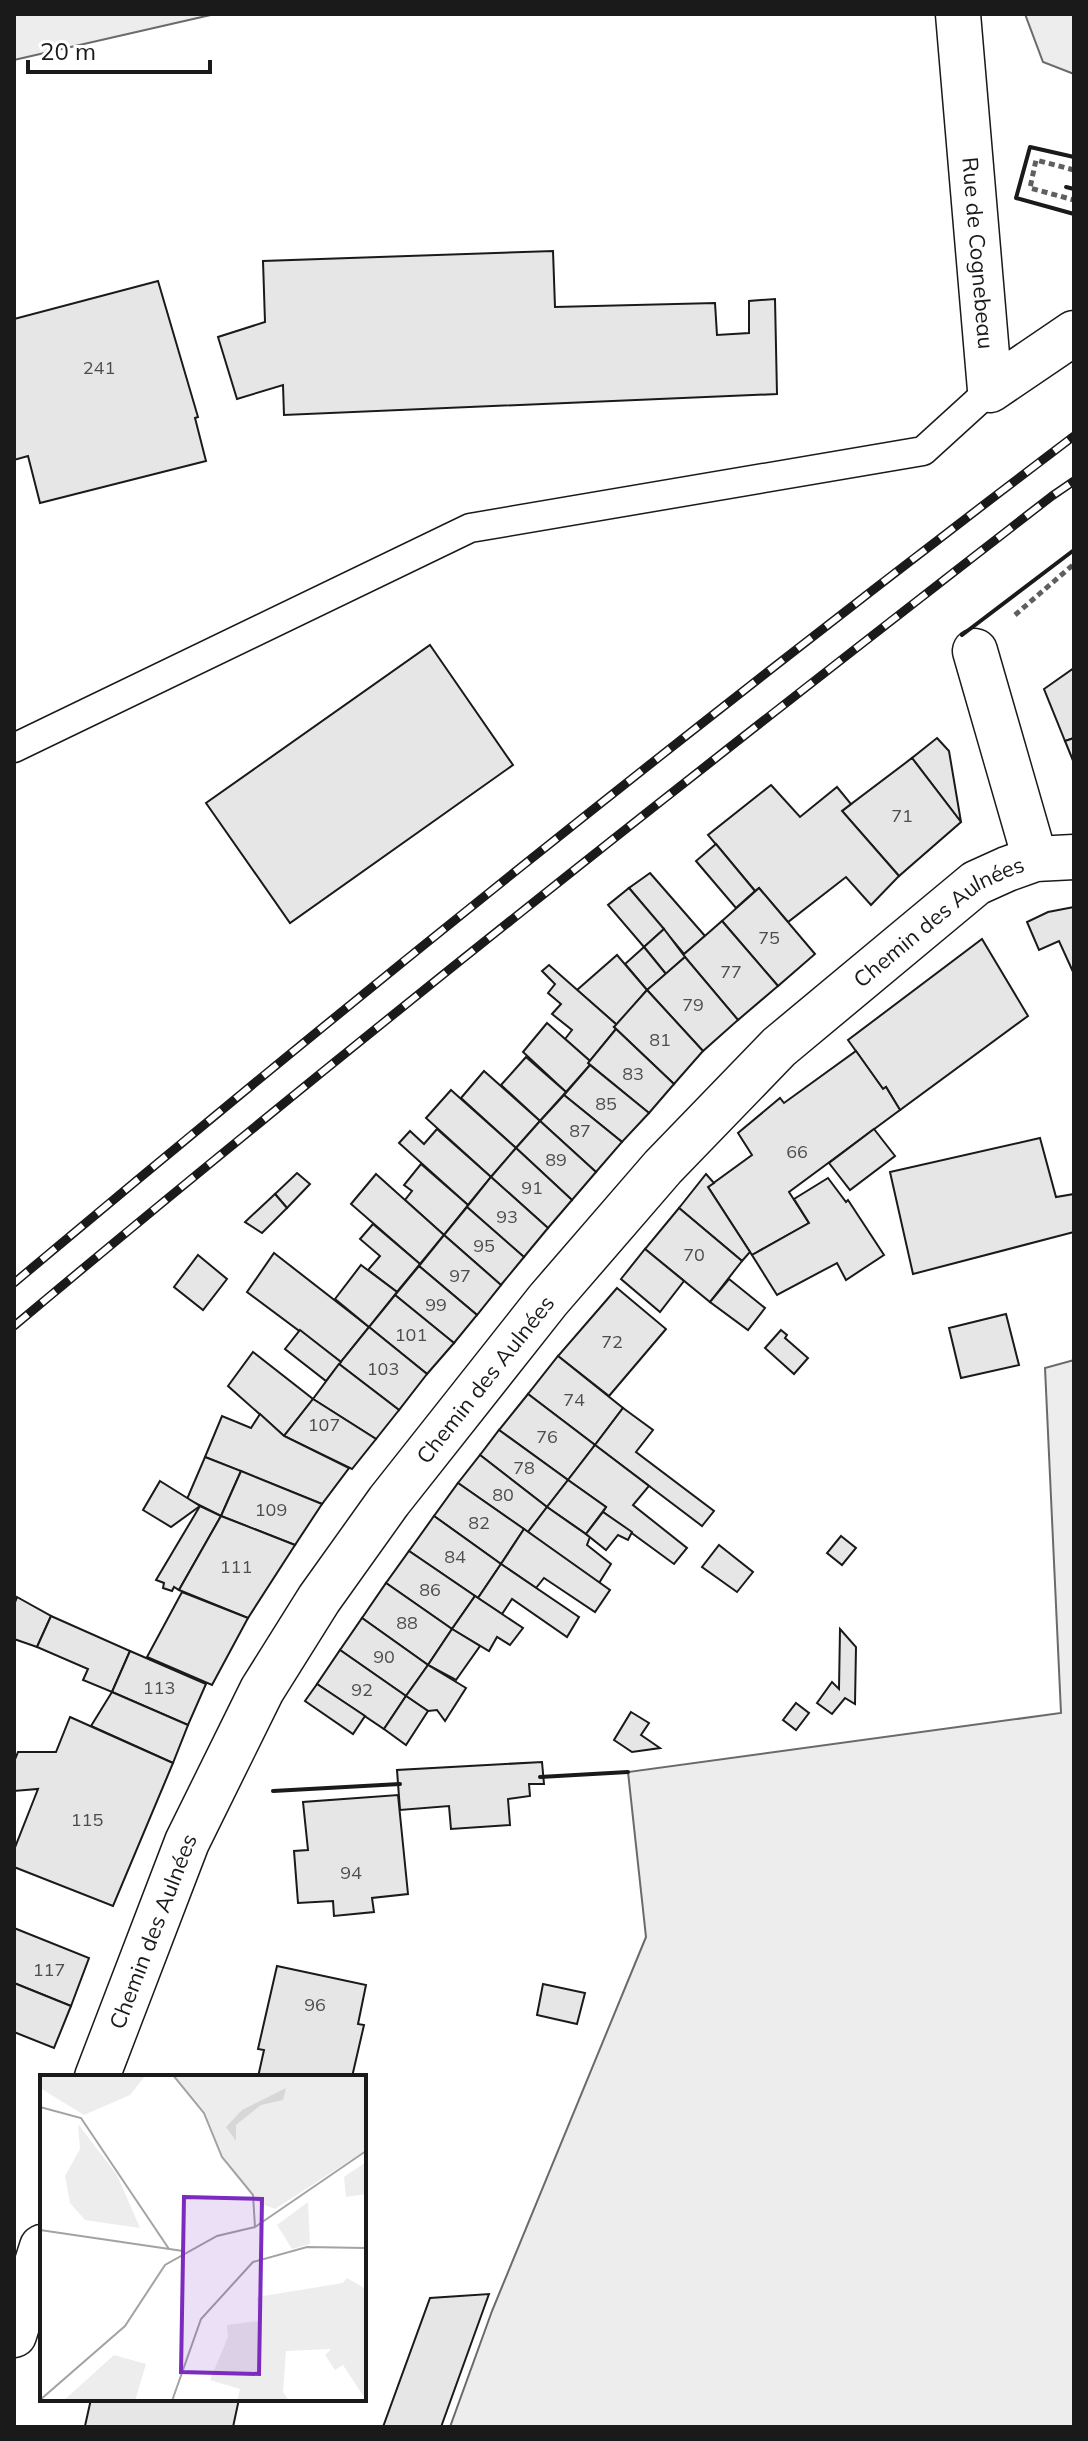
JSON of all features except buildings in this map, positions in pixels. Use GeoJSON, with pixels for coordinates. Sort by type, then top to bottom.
{"type":"FeatureCollection","features":[{"type":"Feature","properties":{"kind":"street","name":"Rue de Cognebeau"},"geometry":{"type":"LineString","coordinates":[[958,14],[990,390],[1074,333]]}},
{"type":"Feature","properties":{"kind":"street"},"geometry":{"type":"LineString","coordinates":[[975,651],[1054,858]]}},
{"type":"Feature","properties":{"kind":"street","name":"Chemin des Aulnées"},"geometry":{"type":"LineString","coordinates":[[98,2075],[187,1842],[262,1690],[319,1599],[389,1501],[558,1289],[663,1167],[779,1047],[976,883],[1007,869],[1054,858]]}},
{"type":"Feature","properties":{"kind":"street"},"geometry":{"type":"LineString","coordinates":[[14,2335],[40,2253]]}},
{"type":"Feature","properties":{"kind":"lane"},"geometry":{"type":"LineString","coordinates":[[14,748],[470,528],[923,451],[990,390]]}},
{"type":"Feature","properties":{"kind":"path"},"geometry":{"type":"LineString","coordinates":[[1074,170],[1036,160],[1030,188],[1074,200]]}},
{"type":"Feature","properties":{"kind":"path"},"geometry":{"type":"LineString","coordinates":[[975,651],[1074,564]]}},
{"type":"Feature","properties":{"kind":"shaded area"},"geometry":{"type":"Polygon","coordinates":[[[14,14],[215,14],[14,60],[14,14]]]}},
{"type":"Feature","properties":{"kind":"shaded area"},"geometry":{"type":"Polygon","coordinates":[[[1025,14],[1074,14],[1074,74],[1043,62],[1025,14]]]}},
{"type":"Feature","properties":{"kind":"shaded area"},"geometry":{"type":"Polygon","coordinates":[[[1074,1360],[1074,2427],[450,2427],[492,2311],[646,1937],[628,1772],[1061,1713],[1045,1368],[1074,1360]]]}},
{"type":"Feature","properties":{"kind":"railway"},"geometry":{"type":"LineString","coordinates":[[14,1283],[275,1066],[539,853],[1074,436]]}},
{"type":"Feature","properties":{"kind":"railway"},"geometry":{"type":"LineString","coordinates":[[14,1326],[270,1114],[529,906],[1074,481]]}},
{"type":"Feature","properties":{"kind":"wall"},"geometry":{"type":"LineString","coordinates":[[1074,157],[1030,147],[1016,198],[1074,214]]}},
{"type":"Feature","properties":{"kind":"wall"},"geometry":{"type":"LineString","coordinates":[[1066,187],[1074,189]]}},
{"type":"Feature","properties":{"kind":"wall"},"geometry":{"type":"LineString","coordinates":[[962,635],[1074,550]]}},
{"type":"Feature","properties":{"kind":"wall"},"geometry":{"type":"LineString","coordinates":[[540,1777],[628,1772]]}},
{"type":"Feature","properties":{"kind":"wall"},"geometry":{"type":"LineString","coordinates":[[273,1791],[400,1784]]}}]}
